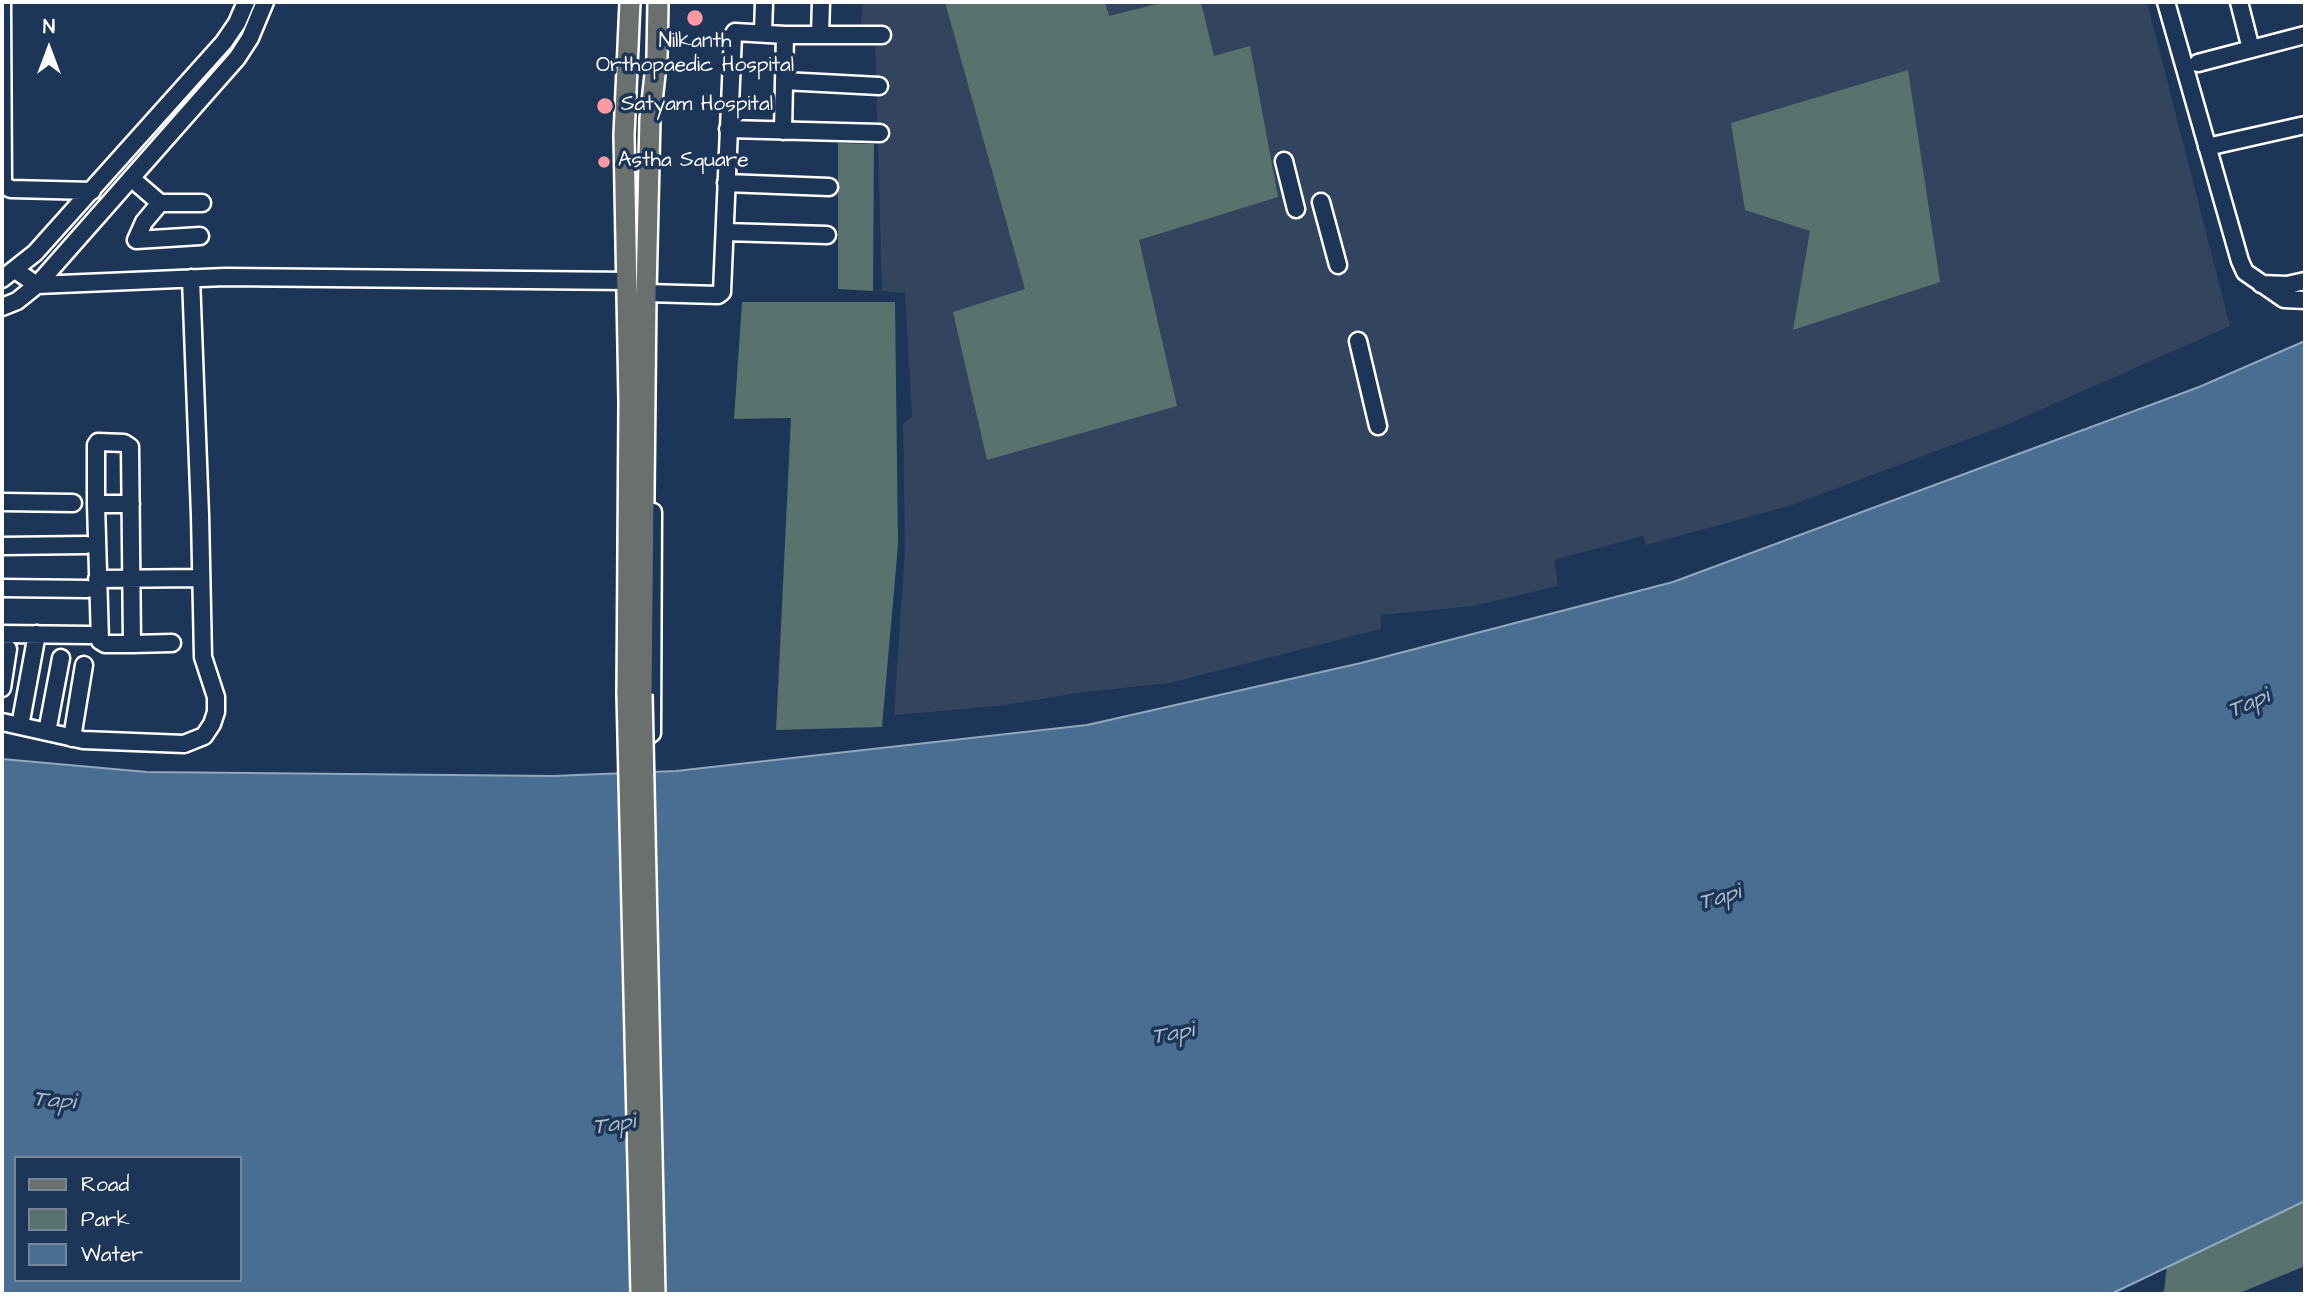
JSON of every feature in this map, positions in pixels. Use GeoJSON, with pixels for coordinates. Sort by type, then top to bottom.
{"type":"FeatureCollection","features":[{"type":"Feature","properties":{"kind":"main road"},"geometry":{"type":"LineString","coordinates":[[630,2],[624,135],[640,285]]}},
{"type":"Feature","properties":{"kind":"main road"},"geometry":{"type":"LineString","coordinates":[[641,1294],[634,694],[636,388],[650,119],[657,57],[658,2]]}},
{"type":"Feature","properties":{"kind":"main road"},"geometry":{"type":"LineString","coordinates":[[634,694],[655,1294]]}},
{"type":"Feature","properties":{"kind":"street"},"geometry":{"type":"LineString","coordinates":[[2,2],[3,185],[6,188],[92,191]]}},
{"type":"Feature","properties":{"kind":"street"},"geometry":{"type":"LineString","coordinates":[[8,274],[35,253],[224,42],[237,23],[246,2]]}},
{"type":"Feature","properties":{"kind":"street"},"geometry":{"type":"LineString","coordinates":[[2,307],[17,301],[37,285],[237,58],[250,38],[265,2]]}},
{"type":"Feature","properties":{"kind":"street"},"geometry":{"type":"LineString","coordinates":[[764,2],[764,33]]}},
{"type":"Feature","properties":{"kind":"street"},"geometry":{"type":"LineString","coordinates":[[820,35],[821,2]]}},
{"type":"Feature","properties":{"kind":"street"},"geometry":{"type":"LineString","coordinates":[[2165,2],[2245,272],[2284,299],[2305,300]]}},
{"type":"Feature","properties":{"kind":"street"},"geometry":{"type":"LineString","coordinates":[[2239,2],[2251,49]]}},
{"type":"Feature","properties":{"kind":"street"},"geometry":{"type":"LineString","coordinates":[[8,274],[37,285],[191,278],[366,277],[640,285],[720,294],[725,232],[731,39],[735,32],[785,35],[882,34]]}},
{"type":"Feature","properties":{"kind":"street"},"geometry":{"type":"LineString","coordinates":[[783,131],[785,35]]}},
{"type":"Feature","properties":{"kind":"street"},"geometry":{"type":"LineString","coordinates":[[2198,63],[2305,35]]}},
{"type":"Feature","properties":{"kind":"street"},"geometry":{"type":"LineString","coordinates":[[784,81],[879,86]]}},
{"type":"Feature","properties":{"kind":"street"},"geometry":{"type":"LineString","coordinates":[[2207,148],[2305,125]]}},
{"type":"Feature","properties":{"kind":"street"},"geometry":{"type":"LineString","coordinates":[[728,129],[880,133]]}},
{"type":"Feature","properties":{"kind":"street"},"geometry":{"type":"LineString","coordinates":[[1284,161],[1296,209]]}},
{"type":"Feature","properties":{"kind":"street"},"geometry":{"type":"LineString","coordinates":[[131,178],[159,203],[202,203]]}},
{"type":"Feature","properties":{"kind":"street"},"geometry":{"type":"LineString","coordinates":[[726,183],[829,187]]}},
{"type":"Feature","properties":{"kind":"street"},"geometry":{"type":"LineString","coordinates":[[1321,202],[1338,265]]}},
{"type":"Feature","properties":{"kind":"street"},"geometry":{"type":"LineString","coordinates":[[159,203],[144,222],[137,241],[200,236]]}},
{"type":"Feature","properties":{"kind":"street"},"geometry":{"type":"LineString","coordinates":[[725,232],[827,235]]}},
{"type":"Feature","properties":{"kind":"street"},"geometry":{"type":"LineString","coordinates":[[2,722],[72,738],[184,744],[204,736],[212,723],[216,712],[216,697],[202,657],[191,278]]}},
{"type":"Feature","properties":{"kind":"street"},"geometry":{"type":"LineString","coordinates":[[2259,284],[2287,285],[2305,281]]}},
{"type":"Feature","properties":{"kind":"street"},"geometry":{"type":"LineString","coordinates":[[1357,341],[1378,426]]}},
{"type":"Feature","properties":{"kind":"street"},"geometry":{"type":"LineString","coordinates":[[636,388],[654,402],[652,733],[648,736],[620,736],[620,402],[636,388]]}},
{"type":"Feature","properties":{"kind":"street"},"geometry":{"type":"LineString","coordinates":[[132,644],[128,581],[130,447],[124,443],[96,443],[92,584],[100,641],[105,644],[132,644],[172,643]]}},
{"type":"Feature","properties":{"kind":"street"},"geometry":{"type":"LineString","coordinates":[[2,502],[73,503]]}},
{"type":"Feature","properties":{"kind":"street"},"geometry":{"type":"LineString","coordinates":[[96,504],[131,504]]}},
{"type":"Feature","properties":{"kind":"street"},"geometry":{"type":"LineString","coordinates":[[2,546],[86,545]]}},
{"type":"Feature","properties":{"kind":"street"},"geometry":{"type":"LineString","coordinates":[[2,588],[128,581],[201,583]]}},
{"type":"Feature","properties":{"kind":"street"},"geometry":{"type":"LineString","coordinates":[[20,726],[37,634]]}},
{"type":"Feature","properties":{"kind":"street"},"geometry":{"type":"LineString","coordinates":[[2,688],[5,641],[37,634],[90,635]]}},
{"type":"Feature","properties":{"kind":"street"},"geometry":{"type":"LineString","coordinates":[[47,733],[61,658]]}},
{"type":"Feature","properties":{"kind":"street"},"geometry":{"type":"LineString","coordinates":[[72,738],[84,665]]}},
{"type":"Feature","properties":{"kind":"shaded area"},"geometry":{"type":"Polygon","coordinates":[[[862,2],[2147,2],[2230,326],[2006,425],[1789,506],[1646,545],[1643,536],[1554,560],[1558,586],[1473,606],[1381,615],[1381,629],[1170,683],[1084,692],[998,706],[894,715],[905,549],[903,424],[912,417],[905,293],[882,291],[875,35],[861,33],[862,2]]]}},
{"type":"Feature","properties":{"kind":"green space"},"geometry":{"type":"Polygon","coordinates":[[[945,2],[1105,2],[1109,16],[1165,2],[1201,2],[1214,56],[1250,46],[1278,197],[1139,240],[1177,406],[987,460],[953,312],[1025,289],[945,2]]]}},
{"type":"Feature","properties":{"kind":"green space"},"geometry":{"type":"Polygon","coordinates":[[[1908,70],[1940,282],[1793,330],[1810,231],[1745,210],[1731,123],[1908,70]]]}},
{"type":"Feature","properties":{"kind":"green space"},"geometry":{"type":"Polygon","coordinates":[[[838,143],[874,144],[873,291],[838,289],[838,143]]]}},
{"type":"Feature","properties":{"kind":"green space"},"geometry":{"type":"Polygon","coordinates":[[[742,302],[895,302],[898,545],[882,727],[776,730],[791,418],[734,419],[742,302]]]}},
{"type":"Feature","properties":{"kind":"green space"},"geometry":{"type":"Polygon","coordinates":[[[2305,1202],[2305,1266],[2237,1294],[2157,1294],[2164,1291],[2167,1266],[2305,1202]]]}},
{"type":"Feature","properties":{"kind":"water","name":"Tapi"},"geometry":{"type":"Polygon","coordinates":[[[2305,341],[2305,1201],[2111,1294],[2,1294],[2,759],[147,772],[553,776],[676,771],[1087,725],[1361,663],[1673,582],[2199,387],[2305,341]]]}},
{"type":"Feature","properties":{"kind":"place","name":"Nilkanth Orthopaedic Hospital"},"geometry":{"type":"Point","coordinates":[695,18]}},
{"type":"Feature","properties":{"kind":"place","name":"Satyam Hospital"},"geometry":{"type":"Point","coordinates":[605,106]}},
{"type":"Feature","properties":{"kind":"place","name":"Astha Square"},"geometry":{"type":"Point","coordinates":[604,162]}}]}
